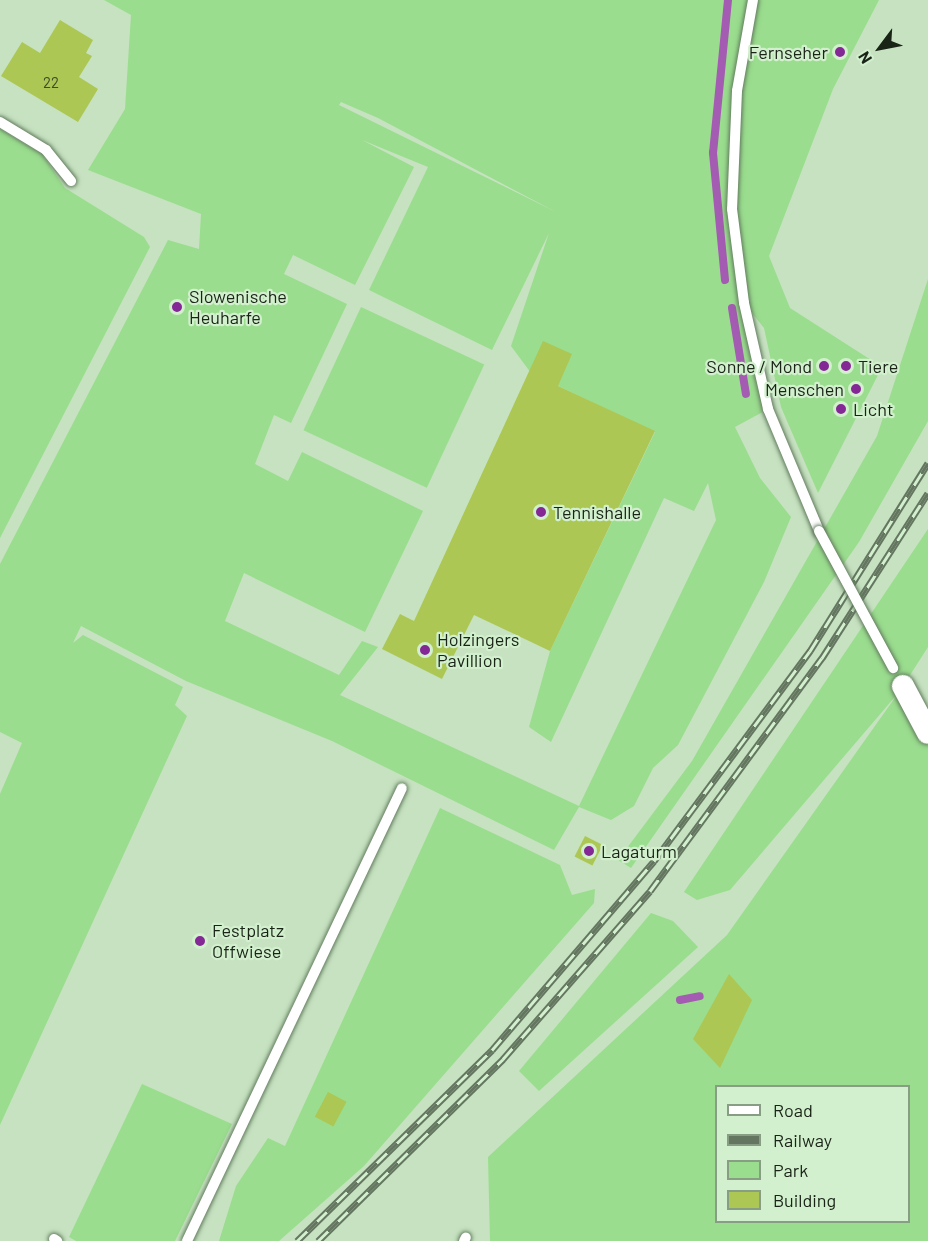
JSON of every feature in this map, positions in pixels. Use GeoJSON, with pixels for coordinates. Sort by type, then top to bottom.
{"type":"FeatureCollection","features":[{"type":"Feature","properties":{"kind":"street"},"geometry":{"type":"LineString","coordinates":[[898,677],[928,733]]}},
{"type":"Feature","properties":{"kind":"lane"},"geometry":{"type":"LineString","coordinates":[[753,0],[737,91],[732,209],[744,303],[768,409],[819,531],[898,677]]}},
{"type":"Feature","properties":{"kind":"lane"},"geometry":{"type":"LineString","coordinates":[[0,122],[46,150],[71,181]]}},
{"type":"Feature","properties":{"kind":"lane"},"geometry":{"type":"LineString","coordinates":[[187,1241],[402,788]]}},
{"type":"Feature","properties":{"kind":"green space"},"geometry":{"type":"Polygon","coordinates":[[[104,0],[879,0],[833,89],[769,256],[790,308],[882,367],[818,493],[781,407],[764,328],[745,304],[768,409],[735,427],[760,478],[791,517],[764,582],[678,745],[653,768],[634,806],[611,820],[579,807],[554,850],[332,741],[186,681],[81,626],[73,643],[83,635],[183,687],[175,705],[187,716],[0,1125],[0,794],[22,743],[0,732],[0,564],[168,240],[199,249],[201,214],[88,170],[125,109],[131,15],[104,0]],[[341,102],[339,105],[556,212],[378,118],[341,102]],[[362,140],[414,167],[355,285],[293,255],[284,274],[347,304],[291,423],[274,415],[255,464],[288,481],[302,452],[423,511],[365,632],[244,573],[225,621],[339,675],[362,641],[378,647],[340,695],[579,806],[716,520],[708,483],[694,511],[664,498],[551,742],[529,727],[550,651],[655,432],[531,373],[511,346],[549,233],[492,350],[369,290],[428,167],[362,140]]]}},
{"type":"Feature","properties":{"kind":"green space"},"geometry":{"type":"Polygon","coordinates":[[[0,129],[42,154],[65,188],[144,237],[150,247],[0,538],[0,129]]]}},
{"type":"Feature","properties":{"kind":"green space"},"geometry":{"type":"Polygon","coordinates":[[[928,279],[928,421],[859,542],[631,868],[618,860],[692,761],[877,436],[928,279]]]}},
{"type":"Feature","properties":{"kind":"green space"},"geometry":{"type":"Polygon","coordinates":[[[361,307],[484,364],[427,488],[304,430],[361,307]]]}},
{"type":"Feature","properties":{"kind":"green space"},"geometry":{"type":"Polygon","coordinates":[[[928,529],[928,647],[903,686],[928,716],[928,1241],[490,1241],[488,1157],[727,935],[899,692],[730,890],[697,900],[684,892],[928,529]]]}},
{"type":"Feature","properties":{"kind":"green space"},"geometry":{"type":"Polygon","coordinates":[[[440,808],[560,865],[572,895],[595,889],[594,903],[364,1166],[279,1241],[219,1241],[236,1186],[268,1138],[285,1146],[440,808]]]}},
{"type":"Feature","properties":{"kind":"green space"},"geometry":{"type":"Polygon","coordinates":[[[651,913],[673,921],[698,947],[539,1091],[519,1071],[651,913]]]}},
{"type":"Feature","properties":{"kind":"green space"},"geometry":{"type":"Polygon","coordinates":[[[142,1084],[232,1124],[175,1241],[76,1241],[69,1237],[142,1084]]]}},
{"type":"Feature","properties":{"kind":"building"},"geometry":{"type":"Polygon","coordinates":[[[60,20],[93,40],[86,53],[92,56],[79,77],[98,89],[78,122],[1,76],[22,42],[40,53],[60,20]]]}},
{"type":"Feature","properties":{"kind":"building","name":"Tennishalle"},"geometry":{"type":"Polygon","coordinates":[[[543,341],[572,354],[558,386],[655,431],[550,651],[474,615],[442,679],[382,649],[400,614],[414,621],[543,341]]]}},
{"type":"Feature","properties":{"kind":"building","name":"Lagaturm"},"geometry":{"type":"Polygon","coordinates":[[[585,836],[603,845],[592,866],[575,856],[585,836]]]}},
{"type":"Feature","properties":{"kind":"building"},"geometry":{"type":"Polygon","coordinates":[[[729,974],[752,1000],[720,1068],[693,1039],[729,974]]]}},
{"type":"Feature","properties":{"kind":"building"},"geometry":{"type":"Polygon","coordinates":[[[328,1092],[347,1102],[333,1127],[315,1117],[328,1092]]]}},
{"type":"Feature","properties":{"kind":"waterway"},"geometry":{"type":"LineString","coordinates":[[725,280],[713,153],[728,0]]}},
{"type":"Feature","properties":{"kind":"waterway"},"geometry":{"type":"LineString","coordinates":[[732,308],[746,394]]}},
{"type":"Feature","properties":{"kind":"waterway"},"geometry":{"type":"LineString","coordinates":[[680,1000],[700,996]]}},
{"type":"Feature","properties":{"kind":"railway"},"geometry":{"type":"LineString","coordinates":[[297,1241],[492,1050],[654,861],[810,651],[928,463]]}},
{"type":"Feature","properties":{"kind":"railway"},"geometry":{"type":"LineString","coordinates":[[318,1241],[503,1059],[650,891],[822,658],[928,493]]}},
{"type":"Feature","properties":{"kind":"place","name":"Fernseher"},"geometry":{"type":"Point","coordinates":[840,52]}},
{"type":"Feature","properties":{"kind":"place","name":"Slowenische Heuharfe"},"geometry":{"type":"Point","coordinates":[177,307]}},
{"type":"Feature","properties":{"kind":"place","name":"Sonne / Mond"},"geometry":{"type":"Point","coordinates":[824,366]}},
{"type":"Feature","properties":{"kind":"place","name":"Tiere"},"geometry":{"type":"Point","coordinates":[846,366]}},
{"type":"Feature","properties":{"kind":"place","name":"Menschen"},"geometry":{"type":"Point","coordinates":[856,389]}},
{"type":"Feature","properties":{"kind":"place","name":"Licht"},"geometry":{"type":"Point","coordinates":[841,409]}},
{"type":"Feature","properties":{"kind":"place","name":"Tennishalle"},"geometry":{"type":"Point","coordinates":[541,512]}},
{"type":"Feature","properties":{"kind":"place","name":"Holzingers Pavillion"},"geometry":{"type":"Point","coordinates":[425,650]}},
{"type":"Feature","properties":{"kind":"place","name":"Lagaturm"},"geometry":{"type":"Point","coordinates":[589,851]}},
{"type":"Feature","properties":{"kind":"place","name":"Festplatz Offwiese"},"geometry":{"type":"Point","coordinates":[200,941]}}]}
